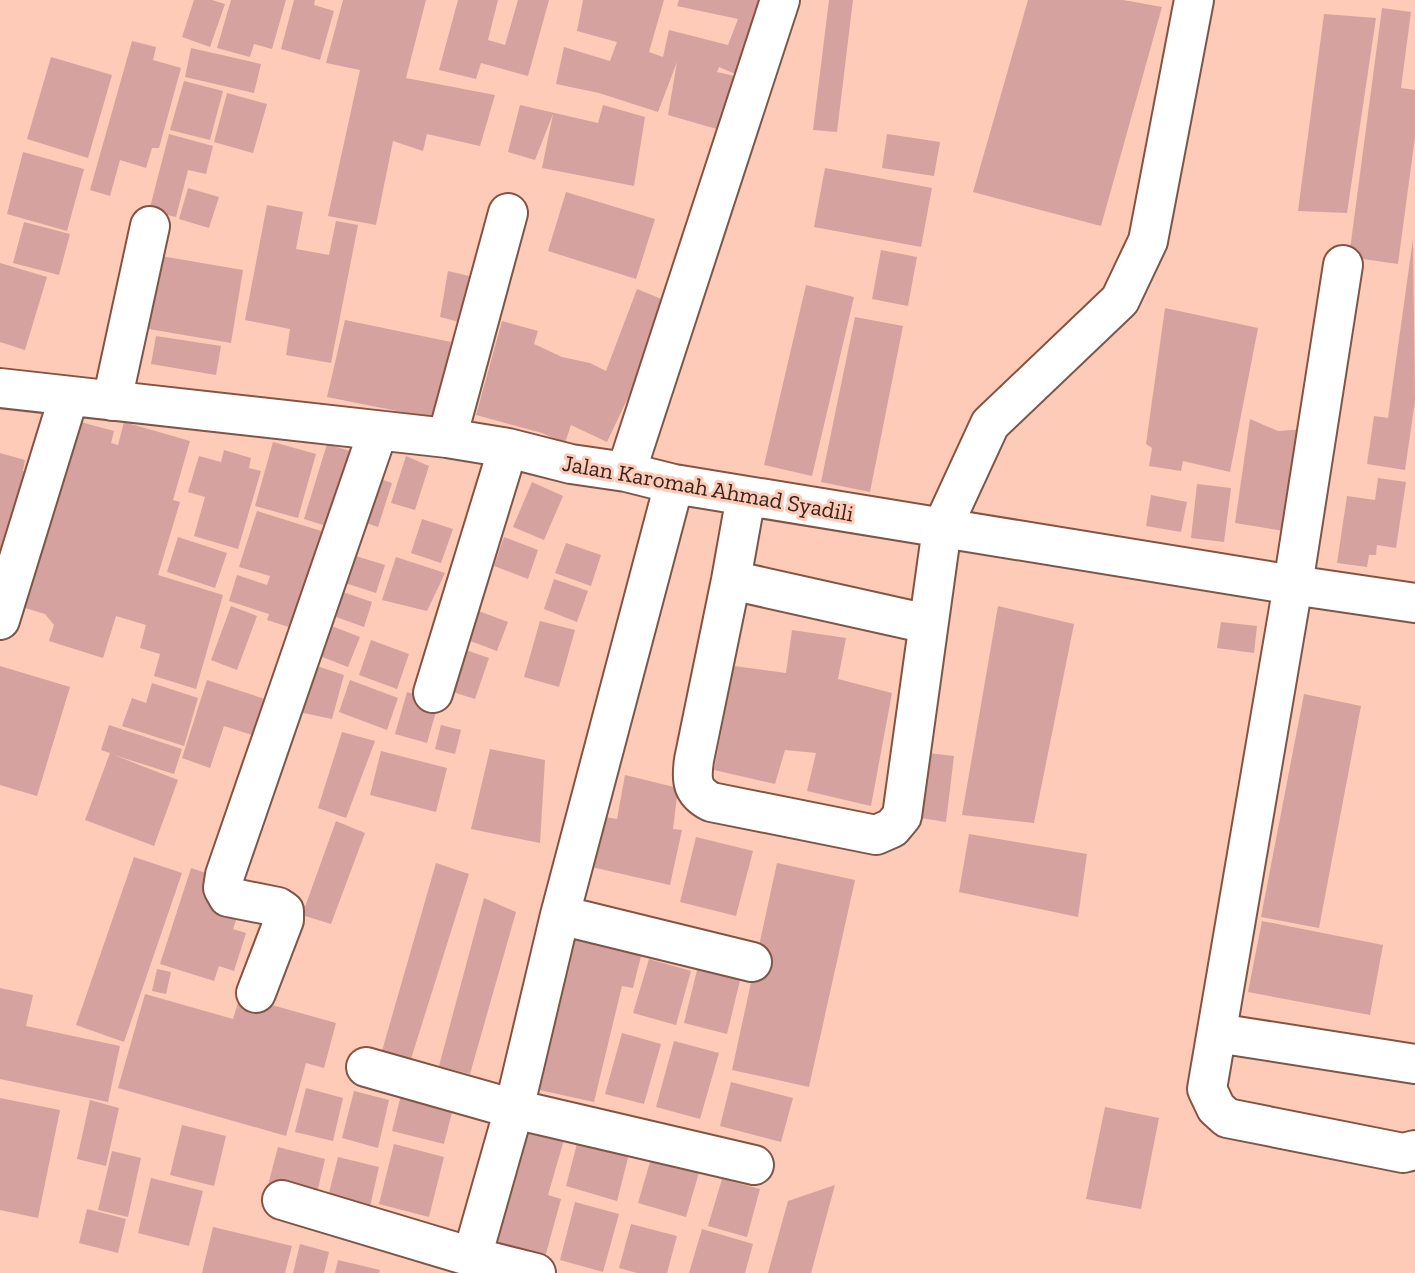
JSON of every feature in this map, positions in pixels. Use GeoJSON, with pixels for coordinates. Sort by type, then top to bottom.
{"type":"FeatureCollection","features":[{"type":"Feature","properties":{"kind":"street"},"geometry":{"type":"LineString","coordinates":[[626,472],[780,0]]}},
{"type":"Feature","properties":{"kind":"street"},"geometry":{"type":"LineString","coordinates":[[746,496],[692,774],[694,786],[700,796],[711,802],[876,835],[892,828],[902,816],[942,528],[990,424],[1120,300],[1147,241],[1194,0]]}},
{"type":"Feature","properties":{"kind":"street"},"geometry":{"type":"LineString","coordinates":[[447,438],[508,213]]}},
{"type":"Feature","properties":{"kind":"street"},"geometry":{"type":"LineString","coordinates":[[112,401],[150,226]]}},
{"type":"Feature","properties":{"kind":"street"},"geometry":{"type":"LineString","coordinates":[[1343,265],[1293,585],[1207,1089],[1216,1108],[1227,1118],[1403,1153],[1415,1150]]}},
{"type":"Feature","properties":{"kind":"street","name":"Jalan Karomah Ahmad Syadili"},"geometry":{"type":"LineString","coordinates":[[0,388],[447,438],[571,464],[626,472],[674,484],[1415,603]]}},
{"type":"Feature","properties":{"kind":"street"},"geometry":{"type":"LineString","coordinates":[[0,621],[69,396]]}},
{"type":"Feature","properties":{"kind":"street"},"geometry":{"type":"LineString","coordinates":[[256,993],[285,911],[278,906],[228,897],[223,888],[225,875],[377,430]]}},
{"type":"Feature","properties":{"kind":"street"},"geometry":{"type":"LineString","coordinates":[[433,693],[508,449]]}},
{"type":"Feature","properties":{"kind":"street"},"geometry":{"type":"LineString","coordinates":[[472,1257],[514,1109],[559,915],[674,484]]}},
{"type":"Feature","properties":{"kind":"street"},"geometry":{"type":"LineString","coordinates":[[731,580],[928,624]]}},
{"type":"Feature","properties":{"kind":"street"},"geometry":{"type":"LineString","coordinates":[[559,915],[752,962]]}},
{"type":"Feature","properties":{"kind":"street"},"geometry":{"type":"LineString","coordinates":[[1217,1033],[1415,1064]]}},
{"type":"Feature","properties":{"kind":"street"},"geometry":{"type":"LineString","coordinates":[[366,1066],[514,1109],[754,1166]]}},
{"type":"Feature","properties":{"kind":"street"},"geometry":{"type":"LineString","coordinates":[[282,1200],[472,1257],[536,1273]]}},
{"type":"Feature","properties":{"kind":"building"},"geometry":{"type":"Polygon","coordinates":[[[194,0],[212,0],[225,4],[210,47],[182,37],[194,0]]]}},
{"type":"Feature","properties":{"kind":"building"},"geometry":{"type":"Polygon","coordinates":[[[231,0],[286,0],[272,49],[254,44],[250,57],[217,48],[231,0]]]}},
{"type":"Feature","properties":{"kind":"building"},"geometry":{"type":"Polygon","coordinates":[[[294,0],[315,0],[314,5],[334,11],[320,60],[281,49],[294,0]]]}},
{"type":"Feature","properties":{"kind":"building"},"geometry":{"type":"Polygon","coordinates":[[[343,0],[426,0],[406,78],[495,95],[480,146],[427,134],[423,151],[393,141],[376,225],[328,216],[360,70],[326,63],[343,0]]]}},
{"type":"Feature","properties":{"kind":"building"},"geometry":{"type":"Polygon","coordinates":[[[458,0],[498,0],[488,40],[505,45],[518,0],[549,0],[528,76],[481,63],[476,79],[439,70],[458,0]]]}},
{"type":"Feature","properties":{"kind":"building"},"geometry":{"type":"Polygon","coordinates":[[[583,0],[664,0],[649,52],[663,57],[669,30],[728,45],[738,19],[677,6],[679,0],[774,0],[746,79],[727,132],[668,115],[677,62],[658,112],[599,93],[556,84],[564,47],[610,61],[617,42],[577,31],[583,0]],[[719,67],[717,72],[746,79],[719,67]]]}},
{"type":"Feature","properties":{"kind":"building"},"geometry":{"type":"Polygon","coordinates":[[[829,0],[853,0],[837,132],[813,130],[829,0]]]}},
{"type":"Feature","properties":{"kind":"building"},"geometry":{"type":"Polygon","coordinates":[[[1028,0],[1123,0],[1162,7],[1101,226],[973,192],[1028,0]]]}},
{"type":"Feature","properties":{"kind":"building"},"geometry":{"type":"Polygon","coordinates":[[[1382,8],[1411,12],[1401,88],[1415,90],[1415,137],[1398,264],[1349,257],[1382,8]]]}},
{"type":"Feature","properties":{"kind":"building"},"geometry":{"type":"Polygon","coordinates":[[[1324,14],[1376,18],[1347,213],[1298,211],[1324,14]]]}},
{"type":"Feature","properties":{"kind":"building"},"geometry":{"type":"Polygon","coordinates":[[[132,41],[156,47],[153,60],[181,68],[159,148],[152,148],[146,168],[120,160],[110,196],[90,190],[132,41]]]}},
{"type":"Feature","properties":{"kind":"building"},"geometry":{"type":"Polygon","coordinates":[[[191,48],[261,64],[254,93],[185,77],[191,48]]]}},
{"type":"Feature","properties":{"kind":"building"},"geometry":{"type":"Polygon","coordinates":[[[51,57],[112,75],[88,158],[27,139],[51,57]]]}},
{"type":"Feature","properties":{"kind":"building"},"geometry":{"type":"Polygon","coordinates":[[[184,81],[223,91],[210,140],[170,130],[184,81]]]}},
{"type":"Feature","properties":{"kind":"building"},"geometry":{"type":"Polygon","coordinates":[[[227,93],[267,104],[253,153],[214,142],[227,93]]]}},
{"type":"Feature","properties":{"kind":"building"},"geometry":{"type":"Polygon","coordinates":[[[520,105],[598,123],[603,105],[645,117],[634,186],[542,168],[553,114],[535,160],[508,152],[520,105]]]}},
{"type":"Feature","properties":{"kind":"building"},"geometry":{"type":"Polygon","coordinates":[[[169,134],[213,146],[206,174],[188,170],[176,217],[149,211],[169,134]]]}},
{"type":"Feature","properties":{"kind":"building"},"geometry":{"type":"Polygon","coordinates":[[[887,134],[940,142],[934,176],[882,168],[887,134]]]}},
{"type":"Feature","properties":{"kind":"building"},"geometry":{"type":"Polygon","coordinates":[[[23,152],[84,169],[67,231],[7,214],[23,152]]]}},
{"type":"Feature","properties":{"kind":"building"},"geometry":{"type":"Polygon","coordinates":[[[825,168],[932,188],[921,247],[814,227],[825,168]]]}},
{"type":"Feature","properties":{"kind":"building"},"geometry":{"type":"Polygon","coordinates":[[[188,188],[219,197],[209,228],[179,219],[188,188]]]}},
{"type":"Feature","properties":{"kind":"building"},"geometry":{"type":"Polygon","coordinates":[[[566,192],[655,219],[636,279],[548,251],[566,192]]]}},
{"type":"Feature","properties":{"kind":"building"},"geometry":{"type":"Polygon","coordinates":[[[267,205],[303,212],[296,249],[329,255],[336,221],[358,225],[331,363],[286,355],[290,329],[245,320],[267,205]]]}},
{"type":"Feature","properties":{"kind":"building"},"geometry":{"type":"Polygon","coordinates":[[[24,222],[70,234],[59,275],[13,263],[24,222]]]}},
{"type":"Feature","properties":{"kind":"building"},"geometry":{"type":"Polygon","coordinates":[[[1413,239],[1415,401],[1405,470],[1367,464],[1374,416],[1388,418],[1413,239]]]}},
{"type":"Feature","properties":{"kind":"building"},"geometry":{"type":"Polygon","coordinates":[[[881,250],[917,257],[908,306],[872,299],[881,250]]]}},
{"type":"Feature","properties":{"kind":"building"},"geometry":{"type":"Polygon","coordinates":[[[155,255],[243,270],[231,343],[143,328],[155,255]]]}},
{"type":"Feature","properties":{"kind":"building"},"geometry":{"type":"Polygon","coordinates":[[[0,263],[47,277],[25,350],[0,342],[0,263]]]}},
{"type":"Feature","properties":{"kind":"building"},"geometry":{"type":"Polygon","coordinates":[[[448,271],[478,278],[467,324],[440,317],[448,271]]]}},
{"type":"Feature","properties":{"kind":"building"},"geometry":{"type":"Polygon","coordinates":[[[806,285],[854,297],[812,476],[764,465],[806,285]]]}},
{"type":"Feature","properties":{"kind":"building"},"geometry":{"type":"Polygon","coordinates":[[[637,289],[664,300],[635,383],[607,442],[571,425],[565,443],[542,433],[476,415],[502,321],[538,331],[534,344],[562,357],[590,363],[606,371],[637,289]]]}},
{"type":"Feature","properties":{"kind":"building"},"geometry":{"type":"Polygon","coordinates":[[[1165,308],[1258,328],[1230,472],[1183,461],[1181,471],[1149,466],[1152,448],[1146,444],[1165,308]]]}},
{"type":"Feature","properties":{"kind":"building"},"geometry":{"type":"Polygon","coordinates":[[[855,317],[903,326],[870,492],[821,482],[855,317]]]}},
{"type":"Feature","properties":{"kind":"building"},"geometry":{"type":"Polygon","coordinates":[[[345,320],[451,342],[437,419],[327,397],[345,320]]]}},
{"type":"Feature","properties":{"kind":"building"},"geometry":{"type":"Polygon","coordinates":[[[156,336],[221,346],[216,375],[151,364],[156,336]]]}},
{"type":"Feature","properties":{"kind":"building"},"geometry":{"type":"Polygon","coordinates":[[[1250,419],[1278,431],[1306,429],[1290,532],[1235,523],[1250,419]]]}},
{"type":"Feature","properties":{"kind":"building"},"geometry":{"type":"Polygon","coordinates":[[[73,420],[114,431],[111,443],[118,445],[124,422],[190,441],[173,500],[180,502],[158,575],[223,595],[196,689],[154,676],[160,654],[140,648],[146,625],[116,616],[103,658],[49,641],[54,625],[45,614],[15,605],[73,420]]]}},
{"type":"Feature","properties":{"kind":"building"},"geometry":{"type":"Polygon","coordinates":[[[273,442],[316,454],[298,518],[255,506],[273,442]]]}},
{"type":"Feature","properties":{"kind":"building"},"geometry":{"type":"Polygon","coordinates":[[[327,444],[350,451],[352,444],[367,448],[342,531],[304,519],[327,444]]]}},
{"type":"Feature","properties":{"kind":"building"},"geometry":{"type":"Polygon","coordinates":[[[224,450],[251,458],[249,468],[261,471],[238,549],[194,536],[205,497],[188,492],[199,456],[221,462],[224,450]]]}},
{"type":"Feature","properties":{"kind":"building"},"geometry":{"type":"Polygon","coordinates":[[[0,453],[25,460],[23,471],[39,476],[15,555],[0,550],[0,453]]]}},
{"type":"Feature","properties":{"kind":"building"},"geometry":{"type":"Polygon","coordinates":[[[406,456],[429,466],[415,510],[391,503],[406,456]]]}},
{"type":"Feature","properties":{"kind":"building"},"geometry":{"type":"Polygon","coordinates":[[[369,475],[392,483],[378,527],[355,519],[369,475]]]}},
{"type":"Feature","properties":{"kind":"building"},"geometry":{"type":"Polygon","coordinates":[[[1378,478],[1406,482],[1396,548],[1377,545],[1376,555],[1369,555],[1367,567],[1337,563],[1347,496],[1375,500],[1378,478]]]}},
{"type":"Feature","properties":{"kind":"building"},"geometry":{"type":"Polygon","coordinates":[[[532,482],[563,496],[544,540],[513,527],[532,482]]]}},
{"type":"Feature","properties":{"kind":"building"},"geometry":{"type":"Polygon","coordinates":[[[1197,484],[1231,488],[1224,542],[1191,538],[1197,484]]]}},
{"type":"Feature","properties":{"kind":"building"},"geometry":{"type":"Polygon","coordinates":[[[1151,495],[1187,502],[1181,532],[1146,526],[1151,495]]]}},
{"type":"Feature","properties":{"kind":"building"},"geometry":{"type":"Polygon","coordinates":[[[257,511],[334,535],[304,632],[267,620],[269,614],[229,601],[237,575],[267,585],[270,576],[239,567],[257,511]]]}},
{"type":"Feature","properties":{"kind":"building"},"geometry":{"type":"Polygon","coordinates":[[[422,519],[453,529],[441,563],[411,553],[422,519]]]}},
{"type":"Feature","properties":{"kind":"building"},"geometry":{"type":"Polygon","coordinates":[[[178,537],[227,553],[215,588],[167,572],[178,537]]]}},
{"type":"Feature","properties":{"kind":"building"},"geometry":{"type":"Polygon","coordinates":[[[504,537],[538,550],[528,579],[494,566],[504,537]]]}},
{"type":"Feature","properties":{"kind":"building"},"geometry":{"type":"Polygon","coordinates":[[[566,543],[601,555],[591,586],[555,573],[566,543]]]}},
{"type":"Feature","properties":{"kind":"building"},"geometry":{"type":"Polygon","coordinates":[[[346,553],[385,565],[376,593],[336,580],[346,553]]]}},
{"type":"Feature","properties":{"kind":"building"},"geometry":{"type":"Polygon","coordinates":[[[396,557],[445,573],[427,611],[382,600],[396,557]]]}},
{"type":"Feature","properties":{"kind":"building"},"geometry":{"type":"Polygon","coordinates":[[[554,579],[588,591],[577,622],[544,609],[554,579]]]}},
{"type":"Feature","properties":{"kind":"building"},"geometry":{"type":"Polygon","coordinates":[[[334,589],[372,602],[364,627],[325,613],[334,589]]]}},
{"type":"Feature","properties":{"kind":"building"},"geometry":{"type":"Polygon","coordinates":[[[231,606],[257,616],[237,670],[211,660],[231,606]]]}},
{"type":"Feature","properties":{"kind":"building"},"geometry":{"type":"Polygon","coordinates":[[[998,606],[1074,624],[1034,823],[962,815],[998,606]]]}},
{"type":"Feature","properties":{"kind":"building"},"geometry":{"type":"Polygon","coordinates":[[[468,607],[508,622],[497,651],[457,636],[468,607]]]}},
{"type":"Feature","properties":{"kind":"building"},"geometry":{"type":"Polygon","coordinates":[[[540,621],[575,630],[559,687],[524,677],[540,621]]]}},
{"type":"Feature","properties":{"kind":"building"},"geometry":{"type":"Polygon","coordinates":[[[1221,622],[1257,626],[1254,653],[1217,648],[1221,622]]]}},
{"type":"Feature","properties":{"kind":"building"},"geometry":{"type":"Polygon","coordinates":[[[324,623],[360,637],[348,667],[312,653],[324,623]]]}},
{"type":"Feature","properties":{"kind":"building"},"geometry":{"type":"Polygon","coordinates":[[[792,630],[846,638],[838,679],[892,693],[871,806],[807,791],[816,753],[785,750],[775,784],[714,770],[734,666],[786,673],[792,630]]]}},
{"type":"Feature","properties":{"kind":"building"},"geometry":{"type":"Polygon","coordinates":[[[371,640],[409,654],[397,689],[359,675],[371,640]]]}},
{"type":"Feature","properties":{"kind":"building"},"geometry":{"type":"Polygon","coordinates":[[[454,646],[489,658],[475,699],[440,688],[454,646]]]}},
{"type":"Feature","properties":{"kind":"building"},"geometry":{"type":"Polygon","coordinates":[[[308,663],[344,675],[332,719],[294,711],[308,663]]]}},
{"type":"Feature","properties":{"kind":"building"},"geometry":{"type":"Polygon","coordinates":[[[0,666],[70,687],[37,796],[0,785],[0,666]]]}},
{"type":"Feature","properties":{"kind":"building"},"geometry":{"type":"Polygon","coordinates":[[[207,680],[277,703],[265,739],[224,726],[210,768],[182,758],[207,680]]]}},
{"type":"Feature","properties":{"kind":"building"},"geometry":{"type":"Polygon","coordinates":[[[350,680],[398,698],[387,730],[339,712],[350,680]]]}},
{"type":"Feature","properties":{"kind":"building"},"geometry":{"type":"Polygon","coordinates":[[[152,683],[198,698],[184,746],[122,726],[132,698],[146,703],[152,683]]]}},
{"type":"Feature","properties":{"kind":"building"},"geometry":{"type":"Polygon","coordinates":[[[407,692],[439,701],[427,743],[395,734],[407,692]]]}},
{"type":"Feature","properties":{"kind":"building"},"geometry":{"type":"Polygon","coordinates":[[[1304,694],[1361,706],[1319,928],[1261,917],[1304,694]]]}},
{"type":"Feature","properties":{"kind":"building"},"geometry":{"type":"Polygon","coordinates":[[[109,725],[182,749],[174,774],[114,755],[178,780],[154,846],[85,820],[110,753],[101,750],[109,725]]]}},
{"type":"Feature","properties":{"kind":"building"},"geometry":{"type":"Polygon","coordinates":[[[441,725],[461,730],[455,754],[435,749],[441,725]]]}},
{"type":"Feature","properties":{"kind":"building"},"geometry":{"type":"Polygon","coordinates":[[[342,732],[375,741],[346,818],[318,808],[342,732]]]}},
{"type":"Feature","properties":{"kind":"building"},"geometry":{"type":"Polygon","coordinates":[[[490,749],[545,760],[540,843],[471,829],[490,749]]]}},
{"type":"Feature","properties":{"kind":"building"},"geometry":{"type":"Polygon","coordinates":[[[381,751],[447,768],[436,812],[370,795],[381,751]]]}},
{"type":"Feature","properties":{"kind":"building"},"geometry":{"type":"Polygon","coordinates":[[[928,753],[954,756],[946,822],[920,818],[928,753]]]}},
{"type":"Feature","properties":{"kind":"building"},"geometry":{"type":"Polygon","coordinates":[[[625,775],[678,788],[673,829],[682,830],[670,885],[583,865],[594,815],[617,819],[625,775]]]}},
{"type":"Feature","properties":{"kind":"building"},"geometry":{"type":"Polygon","coordinates":[[[336,821],[365,833],[331,924],[302,915],[336,821]]]}},
{"type":"Feature","properties":{"kind":"building"},"geometry":{"type":"Polygon","coordinates":[[[969,834],[1087,854],[1078,917],[959,892],[969,834]]]}},
{"type":"Feature","properties":{"kind":"building"},"geometry":{"type":"Polygon","coordinates":[[[696,837],[753,851],[736,916],[680,902],[696,837]]]}},
{"type":"Feature","properties":{"kind":"building"},"geometry":{"type":"Polygon","coordinates":[[[134,857],[182,873],[124,1042],[76,1025],[134,857]]]}},
{"type":"Feature","properties":{"kind":"building"},"geometry":{"type":"Polygon","coordinates":[[[436,863],[469,874],[411,1059],[382,1051],[436,863]]]}},
{"type":"Feature","properties":{"kind":"building"},"geometry":{"type":"Polygon","coordinates":[[[777,863],[855,880],[809,1087],[732,1070],[777,863]]]}},
{"type":"Feature","properties":{"kind":"building"},"geometry":{"type":"Polygon","coordinates":[[[191,868],[221,878],[240,909],[233,929],[246,933],[234,971],[219,966],[214,981],[160,964],[191,868]]]}},
{"type":"Feature","properties":{"kind":"building"},"geometry":{"type":"Polygon","coordinates":[[[484,898],[516,912],[470,1074],[439,1066],[484,898]]]}},
{"type":"Feature","properties":{"kind":"building"},"geometry":{"type":"Polygon","coordinates":[[[1262,921],[1383,945],[1370,1015],[1248,992],[1262,921]]]}},
{"type":"Feature","properties":{"kind":"building"},"geometry":{"type":"Polygon","coordinates":[[[570,925],[644,944],[633,988],[622,986],[594,1102],[535,1089],[570,925]]]}},
{"type":"Feature","properties":{"kind":"building"},"geometry":{"type":"Polygon","coordinates":[[[700,958],[743,968],[727,1034],[684,1023],[700,958]]]}},
{"type":"Feature","properties":{"kind":"building"},"geometry":{"type":"Polygon","coordinates":[[[649,959],[691,971],[676,1025],[633,1013],[649,959]]]}},
{"type":"Feature","properties":{"kind":"building"},"geometry":{"type":"Polygon","coordinates":[[[157,969],[171,972],[166,994],[152,991],[157,969]]]}},
{"type":"Feature","properties":{"kind":"building"},"geometry":{"type":"Polygon","coordinates":[[[0,988],[33,995],[26,1026],[120,1046],[108,1102],[0,1079],[0,988]]]}},
{"type":"Feature","properties":{"kind":"building"},"geometry":{"type":"Polygon","coordinates":[[[145,994],[233,1019],[240,996],[336,1023],[324,1068],[306,1063],[286,1136],[118,1088],[145,994]]]}},
{"type":"Feature","properties":{"kind":"building"},"geometry":{"type":"Polygon","coordinates":[[[622,1033],[661,1044],[644,1104],[605,1094],[622,1033]]]}},
{"type":"Feature","properties":{"kind":"building"},"geometry":{"type":"Polygon","coordinates":[[[674,1041],[719,1053],[700,1119],[656,1107],[674,1041]]]}},
{"type":"Feature","properties":{"kind":"building"},"geometry":{"type":"Polygon","coordinates":[[[731,1082],[793,1098],[781,1142],[720,1126],[731,1082]]]}},
{"type":"Feature","properties":{"kind":"building"},"geometry":{"type":"Polygon","coordinates":[[[306,1088],[343,1098],[333,1141],[295,1132],[306,1088]]]}},
{"type":"Feature","properties":{"kind":"building"},"geometry":{"type":"Polygon","coordinates":[[[354,1091],[389,1100],[378,1148],[342,1138],[354,1091]]]}},
{"type":"Feature","properties":{"kind":"building"},"geometry":{"type":"Polygon","coordinates":[[[402,1091],[454,1104],[444,1144],[392,1131],[402,1091]]]}},
{"type":"Feature","properties":{"kind":"building"},"geometry":{"type":"Polygon","coordinates":[[[0,1098],[60,1110],[38,1218],[0,1210],[0,1098]]]}},
{"type":"Feature","properties":{"kind":"building"},"geometry":{"type":"Polygon","coordinates":[[[90,1100],[119,1108],[106,1166],[77,1159],[90,1100]]]}},
{"type":"Feature","properties":{"kind":"building"},"geometry":{"type":"Polygon","coordinates":[[[1105,1107],[1159,1118],[1141,1209],[1086,1199],[1105,1107]]]}},
{"type":"Feature","properties":{"kind":"building"},"geometry":{"type":"Polygon","coordinates":[[[521,1120],[566,1133],[548,1195],[561,1199],[544,1261],[486,1245],[521,1120]]]}},
{"type":"Feature","properties":{"kind":"building"},"geometry":{"type":"Polygon","coordinates":[[[182,1125],[226,1136],[214,1186],[170,1175],[182,1125]]]}},
{"type":"Feature","properties":{"kind":"building"},"geometry":{"type":"Polygon","coordinates":[[[579,1136],[630,1150],[617,1201],[566,1186],[579,1136]]]}},
{"type":"Feature","properties":{"kind":"building"},"geometry":{"type":"Polygon","coordinates":[[[394,1144],[444,1157],[429,1217],[379,1204],[394,1144]]]}},
{"type":"Feature","properties":{"kind":"building"},"geometry":{"type":"Polygon","coordinates":[[[278,1147],[325,1159],[316,1197],[268,1185],[278,1147]]]}},
{"type":"Feature","properties":{"kind":"building"},"geometry":{"type":"Polygon","coordinates":[[[112,1151],[141,1158],[128,1217],[98,1210],[112,1151]]]}},
{"type":"Feature","properties":{"kind":"building"},"geometry":{"type":"Polygon","coordinates":[[[652,1155],[700,1169],[686,1217],[638,1203],[652,1155]]]}},
{"type":"Feature","properties":{"kind":"building"},"geometry":{"type":"Polygon","coordinates":[[[338,1157],[379,1167],[368,1215],[326,1205],[338,1157]]]}},
{"type":"Feature","properties":{"kind":"building"},"geometry":{"type":"Polygon","coordinates":[[[151,1178],[203,1191],[189,1246],[138,1233],[151,1178]]]}},
{"type":"Feature","properties":{"kind":"building"},"geometry":{"type":"Polygon","coordinates":[[[722,1179],[760,1189],[747,1237],[708,1226],[722,1179]]]}},
{"type":"Feature","properties":{"kind":"building"},"geometry":{"type":"Polygon","coordinates":[[[835,1185],[811,1273],[768,1273],[788,1201],[835,1185]]]}},
{"type":"Feature","properties":{"kind":"building"},"geometry":{"type":"Polygon","coordinates":[[[575,1202],[619,1214],[603,1272],[560,1260],[575,1202]]]}},
{"type":"Feature","properties":{"kind":"building"},"geometry":{"type":"Polygon","coordinates":[[[87,1209],[126,1219],[118,1253],[79,1243],[87,1209]]]}},
{"type":"Feature","properties":{"kind":"building"},"geometry":{"type":"Polygon","coordinates":[[[631,1224],[677,1236],[667,1273],[637,1273],[619,1268],[631,1224]]]}},
{"type":"Feature","properties":{"kind":"building"},"geometry":{"type":"Polygon","coordinates":[[[213,1227],[292,1246],[285,1273],[202,1273],[213,1227]]]}},
{"type":"Feature","properties":{"kind":"building"},"geometry":{"type":"Polygon","coordinates":[[[702,1229],[753,1244],[745,1273],[689,1273],[702,1229]]]}},
{"type":"Feature","properties":{"kind":"building"},"geometry":{"type":"Polygon","coordinates":[[[300,1244],[329,1252],[324,1273],[293,1273],[300,1244]]]}},
{"type":"Feature","properties":{"kind":"building"},"geometry":{"type":"Polygon","coordinates":[[[338,1260],[380,1270],[379,1273],[335,1273],[338,1260]]]}}]}
